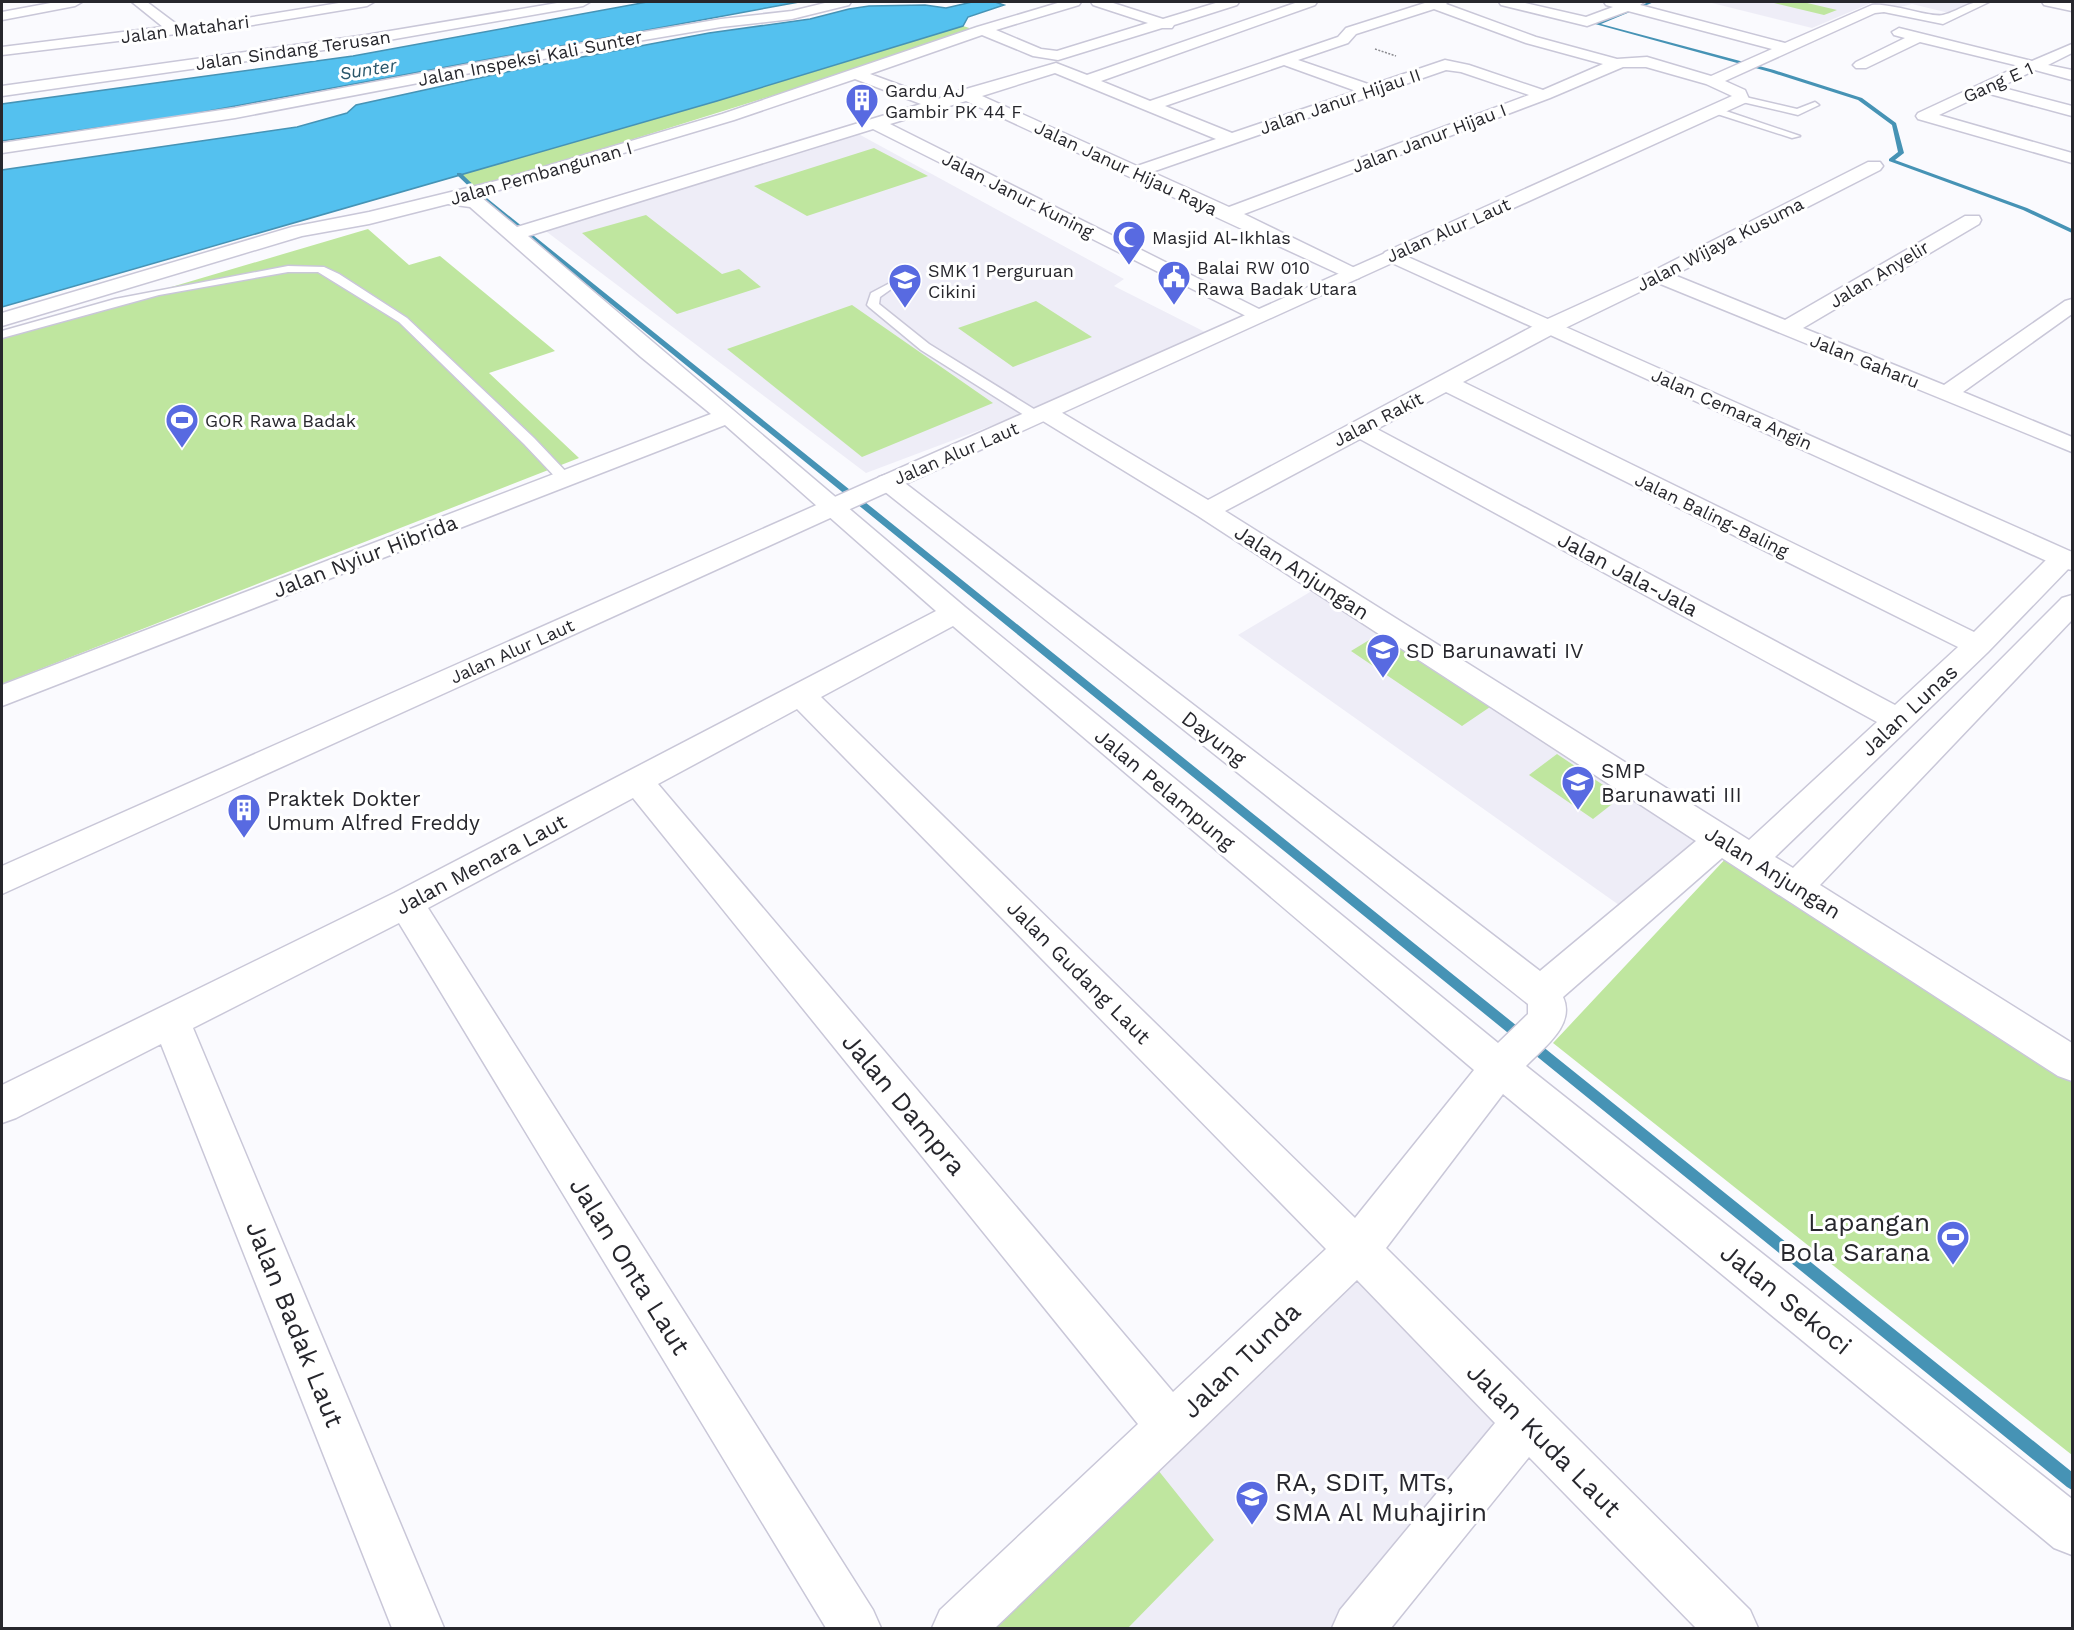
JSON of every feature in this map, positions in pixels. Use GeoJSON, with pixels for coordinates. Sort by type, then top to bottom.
{"type":"FeatureCollection","features":[{"type":"Feature","properties":{"kind":"street"},"geometry":{"type":"LineString","coordinates":[[2,16],[75,2]]}},
{"type":"Feature","properties":{"kind":"street"},"geometry":{"type":"LineString","coordinates":[[140,2],[176,30]]}},
{"type":"Feature","properties":{"kind":"street"},"geometry":{"type":"LineString","coordinates":[[296,2],[310,10]]}},
{"type":"Feature","properties":{"kind":"street","name":"Jalan Matahari"},"geometry":{"type":"LineString","coordinates":[[2,51],[176,30],[218,43],[310,10],[367,2]]}},
{"type":"Feature","properties":{"kind":"street","name":"Jalan Sindang Terusan"},"geometry":{"type":"LineString","coordinates":[[2,91],[218,43],[477,22],[583,2]]}},
{"type":"Feature","properties":{"kind":"street","name":"Jalan Inspeksi Kali Sunter"},"geometry":{"type":"LineString","coordinates":[[2,148],[235,113],[659,33],[792,15],[844,2]]}},
{"type":"Feature","properties":{"kind":"street","name":"Jalan Pembangunan I"},"geometry":{"type":"LineString","coordinates":[[2,320],[299,231],[458,198],[502,185],[728,117],[982,30],[1074,2]]}},
{"type":"Feature","properties":{"kind":"street"},"geometry":{"type":"LineString","coordinates":[[1098,2],[1232,48]]}},
{"type":"Feature","properties":{"kind":"street"},"geometry":{"type":"LineString","coordinates":[[982,30],[1038,53],[1058,56],[1232,2]]}},
{"type":"Feature","properties":{"kind":"street"},"geometry":{"type":"LineString","coordinates":[[1088,80],[1202,38],[1310,2]]}},
{"type":"Feature","properties":{"kind":"street"},"geometry":{"type":"LineString","coordinates":[[1395,2],[1418,9]]}},
{"type":"Feature","properties":{"kind":"street"},"geometry":{"type":"LineString","coordinates":[[1506,2],[1587,22],[1636,6]]}},
{"type":"Feature","properties":{"kind":"street"},"geometry":{"type":"LineString","coordinates":[[1611,2],[1636,6],[1787,48]]}},
{"type":"Feature","properties":{"kind":"street"},"geometry":{"type":"LineString","coordinates":[[1712,81],[1868,10],[1878,8],[1945,20],[1982,2]]}},
{"type":"Feature","properties":{"kind":"street"},"geometry":{"type":"LineString","coordinates":[[2049,2],[2073,7]]}},
{"type":"Feature","properties":{"kind":"street"},"geometry":{"type":"LineString","coordinates":[[1150,106],[1346,39],[1351,31],[1437,3],[1531,40],[1623,62],[1647,63],[1712,81],[1739,93],[1741,99]]}},
{"type":"Feature","properties":{"kind":"street"},"geometry":{"type":"LineString","coordinates":[[1848,21],[2073,75]]}},
{"type":"Feature","properties":{"kind":"street"},"geometry":{"type":"LineString","coordinates":[[1481,37],[1503,29]]}},
{"type":"Feature","properties":{"kind":"street"},"geometry":{"type":"LineString","coordinates":[[1861,65],[1918,37]]}},
{"type":"Feature","properties":{"kind":"street","name":"Gang E 1"},"geometry":{"type":"LineString","coordinates":[[2073,48],[1924,116],[2073,158]]}},
{"type":"Feature","properties":{"kind":"street"},"geometry":{"type":"LineString","coordinates":[[1253,55],[1372,91]]}},
{"type":"Feature","properties":{"kind":"street"},"geometry":{"type":"LineString","coordinates":[[2055,56],[2073,61]]}},
{"type":"Feature","properties":{"kind":"street","name":"Jalan Janur Hijau II"},"geometry":{"type":"LineString","coordinates":[[1136,172],[1372,91],[1439,62],[1544,95]]}},
{"type":"Feature","properties":{"kind":"street","name":"Jalan Janur Hijau I"},"geometry":{"type":"LineString","coordinates":[[1228,214],[1544,95],[1623,62]]}},
{"type":"Feature","properties":{"kind":"street"},"geometry":{"type":"LineString","coordinates":[[521,232],[965,94],[1056,68],[1231,139]]}},
{"type":"Feature","properties":{"kind":"street"},"geometry":{"type":"LineString","coordinates":[[857,74],[936,104]]}},
{"type":"Feature","properties":{"kind":"street"},"geometry":{"type":"LineString","coordinates":[[1985,88],[2073,111]]}},
{"type":"Feature","properties":{"kind":"street","name":"Jalan Janur Hijau Raya"},"geometry":{"type":"LineString","coordinates":[[965,94],[1228,214],[1352,274]]}},
{"type":"Feature","properties":{"kind":"street","name":"Jalan Alur Laut"},"geometry":{"type":"LineString","coordinates":[[2,881],[1741,99]]}},
{"type":"Feature","properties":{"kind":"street","name":"Jalan Janur Kuning"},"geometry":{"type":"LineString","coordinates":[[874,123],[1258,316]]}},
{"type":"Feature","properties":{"kind":"street","name":"Jalan Wijaya Kusuma"},"geometry":{"type":"LineString","coordinates":[[1557,323],[1658,276],[1874,166]]}},
{"type":"Feature","properties":{"kind":"street","name":"Jalan Pelampung"},"geometry":{"type":"LineString","coordinates":[[458,198],[475,202],[521,232],[649,352],[728,416],[955,613],[1524,1035]]}},
{"type":"Feature","properties":{"kind":"street","name":"Jalan Anyelir"},"geometry":{"type":"LineString","coordinates":[[1786,329],[1972,219]]}},
{"type":"Feature","properties":{"kind":"street","name":"Jalan Cemara Angin"},"geometry":{"type":"LineString","coordinates":[[1392,256],[1557,323],[2068,560]]}},
{"type":"Feature","properties":{"kind":"street","name":"Jalan Gaharu"},"geometry":{"type":"LineString","coordinates":[[1658,276],[2073,445]]}},
{"type":"Feature","properties":{"kind":"street"},"geometry":{"type":"LineString","coordinates":[[1946,394],[2073,305]]}},
{"type":"Feature","properties":{"kind":"street","name":"Jalan Rakit"},"geometry":{"type":"LineString","coordinates":[[1207,511],[1557,323]]}},
{"type":"Feature","properties":{"kind":"street","name":"Jalan Baling-Baling"},"geometry":{"type":"LineString","coordinates":[[1446,383],[1978,645]]}},
{"type":"Feature","properties":{"kind":"street","name":"Jalan Anjungan"},"geometry":{"type":"LineString","coordinates":[[1041,415],[1207,511],[2073,1064]]}},
{"type":"Feature","properties":{"kind":"street","name":"Jalan Nyiur Hibrida"},"geometry":{"type":"LineString","coordinates":[[2,696],[728,416]]}},
{"type":"Feature","properties":{"kind":"street","name":"Jalan Jala-Jala"},"geometry":{"type":"LineString","coordinates":[[1358,428],[1897,720]]}},
{"type":"Feature","properties":{"kind":"street","name":"Dayung"},"geometry":{"type":"LineString","coordinates":[[884,484],[1524,1035]]}},
{"type":"Feature","properties":{"kind":"street","name":"Jalan Lunas"},"geometry":{"type":"LineString","coordinates":[[1751,859],[2068,560]]}},
{"type":"Feature","properties":{"kind":"street","name":"Jalan Lunas"},"geometry":{"type":"LineString","coordinates":[[1796,887],[2073,604]]}},
{"type":"Feature","properties":{"kind":"street","name":"Jalan Menara Laut"},"geometry":{"type":"LineString","coordinates":[[2,1105],[406,903],[955,613]]}},
{"type":"Feature","properties":{"kind":"street","name":"Jalan Gudang Laut"},"geometry":{"type":"LineString","coordinates":[[801,694],[1357,1250]]}},
{"type":"Feature","properties":{"kind":"street","name":"Jalan Dampra"},"geometry":{"type":"LineString","coordinates":[[637,781],[1171,1427]]}},
{"type":"Feature","properties":{"kind":"street"},"geometry":{"type":"LineString","coordinates":[[1524,1035],[1720,840]]}},
{"type":"Feature","properties":{"kind":"street","name":"Jalan Onta Laut"},"geometry":{"type":"LineString","coordinates":[[406,903],[855,1629]]}},
{"type":"Feature","properties":{"kind":"street","name":"Jalan Badak Laut"},"geometry":{"type":"LineString","coordinates":[[171,1020],[418,1629]]}},
{"type":"Feature","properties":{"kind":"street","name":"Jalan Tunda"},"geometry":{"type":"LineString","coordinates":[[958,1629],[1357,1250],[1524,1035]]}},
{"type":"Feature","properties":{"kind":"street","name":"Jalan Sekoci"},"geometry":{"type":"LineString","coordinates":[[1524,1035],[2073,1530]]}},
{"type":"Feature","properties":{"kind":"street","name":"Jalan Kuda Laut"},"geometry":{"type":"LineString","coordinates":[[1357,1250],[1732,1629]]}},
{"type":"Feature","properties":{"kind":"street"},"geometry":{"type":"LineString","coordinates":[[1358,1629],[1526,1423]]}},
{"type":"Feature","properties":{"kind":"lane"},"geometry":{"type":"LineString","coordinates":[[1741,99],[1798,112],[1815,105]]}},
{"type":"Feature","properties":{"kind":"lane"},"geometry":{"type":"LineString","coordinates":[[1714,110],[1795,136]]}},
{"type":"Feature","properties":{"kind":"lane"},"geometry":{"type":"LineString","coordinates":[[2,334],[106,304],[159,292],[288,269],[320,269],[335,276],[403,320],[529,441],[564,479]]}},
{"type":"Feature","properties":{"kind":"lane"},"geometry":{"type":"LineString","coordinates":[[888,287],[875,295],[873,305],[888,319],[926,347],[1041,415]]}},
{"type":"Feature","properties":{"kind":"path"},"geometry":{"type":"LineString","coordinates":[[1346,39],[1439,62]]}},
{"type":"Feature","properties":{"kind":"shaded area"},"geometry":{"type":"Polygon","coordinates":[[[1708,2],[1981,2],[1953,14],[1912,4],[1893,9],[1871,3],[1812,28],[1708,2]]]}},
{"type":"Feature","properties":{"kind":"shaded area","name":"SMK 1 Perguruan Cikini"},"geometry":{"type":"Polygon","coordinates":[[[853,131],[1124,279],[1114,286],[1207,333],[1036,409],[866,473],[543,229],[853,131]]]}},
{"type":"Feature","properties":{"kind":"shaded area"},"geometry":{"type":"Polygon","coordinates":[[[1320,586],[1709,837],[1626,910],[1238,635],[1320,586]]]}},
{"type":"Feature","properties":{"kind":"shaded area","name":"RA, SDIT, MTs, SMA Al Muhajirin"},"geometry":{"type":"Polygon","coordinates":[[[1357,1262],[1512,1423],[1335,1628],[972,1628],[1357,1262]]]}},
{"type":"Feature","properties":{"kind":"green space"},"geometry":{"type":"Polygon","coordinates":[[[1770,2],[1803,2],[1837,10],[1824,15],[1770,2]]]}},
{"type":"Feature","properties":{"kind":"green space"},"geometry":{"type":"Polygon","coordinates":[[[963,26],[979,31],[474,189],[459,174],[717,101],[963,26]]]}},
{"type":"Feature","properties":{"kind":"green space"},"geometry":{"type":"Polygon","coordinates":[[[874,148],[928,176],[807,216],[754,186],[874,148]]]}},
{"type":"Feature","properties":{"kind":"green space"},"geometry":{"type":"Polygon","coordinates":[[[646,215],[722,274],[739,269],[761,287],[677,314],[582,233],[646,215]]]}},
{"type":"Feature","properties":{"kind":"green space"},"geometry":{"type":"Polygon","coordinates":[[[368,229],[409,265],[440,256],[555,351],[489,373],[579,458],[2,684],[2,337],[368,229]]]}},
{"type":"Feature","properties":{"kind":"green space"},"geometry":{"type":"Polygon","coordinates":[[[1036,301],[1092,337],[1013,367],[958,328],[1036,301]]]}},
{"type":"Feature","properties":{"kind":"green space"},"geometry":{"type":"Polygon","coordinates":[[[852,305],[993,403],[862,457],[727,349],[852,305]]]}},
{"type":"Feature","properties":{"kind":"green space"},"geometry":{"type":"Polygon","coordinates":[[[1379,634],[1490,707],[1462,726],[1351,651],[1379,634]]]}},
{"type":"Feature","properties":{"kind":"green space"},"geometry":{"type":"Polygon","coordinates":[[[1557,754],[1621,797],[1593,819],[1529,775],[1557,754]]]}},
{"type":"Feature","properties":{"kind":"green space","name":"Lapangan Bola Sarana"},"geometry":{"type":"Polygon","coordinates":[[[1729,855],[2072,1076],[2072,1455],[1553,1043],[1729,855]]]}},
{"type":"Feature","properties":{"kind":"green space"},"geometry":{"type":"Polygon","coordinates":[[[1154,1465],[1214,1540],[1128,1628],[984,1628],[1154,1465]]]}},
{"type":"Feature","properties":{"kind":"water","name":"Sunter"},"geometry":{"type":"Polygon","coordinates":[[[647,2],[799,2],[176,117],[2,141],[2,104],[353,56],[647,2]]]}},
{"type":"Feature","properties":{"kind":"water"},"geometry":{"type":"Polygon","coordinates":[[[972,2],[995,2],[1004,5],[968,17],[963,26],[717,101],[2,307],[2,170],[297,127],[347,113],[356,105],[529,67],[709,33],[810,19],[869,6],[925,5],[946,8],[972,2]]]}},
{"type":"Feature","properties":{"kind":"waterway"},"geometry":{"type":"LineString","coordinates":[[1652,2],[1597,24],[1772,71],[1860,99],[1894,124],[1901,153],[1891,160],[2025,209],[2072,231]]}},
{"type":"Feature","properties":{"kind":"waterway"},"geometry":{"type":"LineString","coordinates":[[459,174],[486,200],[2072,1482]]}},
{"type":"Feature","properties":{"kind":"place","name":"Gardu AJ Gambir PK 44 F"},"geometry":{"type":"Point","coordinates":[862,129]}},
{"type":"Feature","properties":{"kind":"place","name":"Masjid Al-Ikhlas"},"geometry":{"type":"Point","coordinates":[1129,266]}},
{"type":"Feature","properties":{"kind":"place","name":"Balai RW 010 Rawa Badak Utara"},"geometry":{"type":"Point","coordinates":[1174,306]}},
{"type":"Feature","properties":{"kind":"place","name":"SMK 1 Perguruan Cikini"},"geometry":{"type":"Point","coordinates":[905,309]}},
{"type":"Feature","properties":{"kind":"place","name":"GOR Rawa Badak"},"geometry":{"type":"Point","coordinates":[182,449]}},
{"type":"Feature","properties":{"kind":"place","name":"SD Barunawati IV"},"geometry":{"type":"Point","coordinates":[1383,679]}},
{"type":"Feature","properties":{"kind":"place","name":"SMP Barunawati III"},"geometry":{"type":"Point","coordinates":[1578,811]}},
{"type":"Feature","properties":{"kind":"place","name":"Praktek Dokter Umum Alfred Freddy"},"geometry":{"type":"Point","coordinates":[244,839]}},
{"type":"Feature","properties":{"kind":"place","name":"Lapangan Bola Sarana"},"geometry":{"type":"Point","coordinates":[1953,1266]}},
{"type":"Feature","properties":{"kind":"place","name":"RA, SDIT, MTs, SMA Al Muhajirin"},"geometry":{"type":"Point","coordinates":[1252,1526]}}]}
